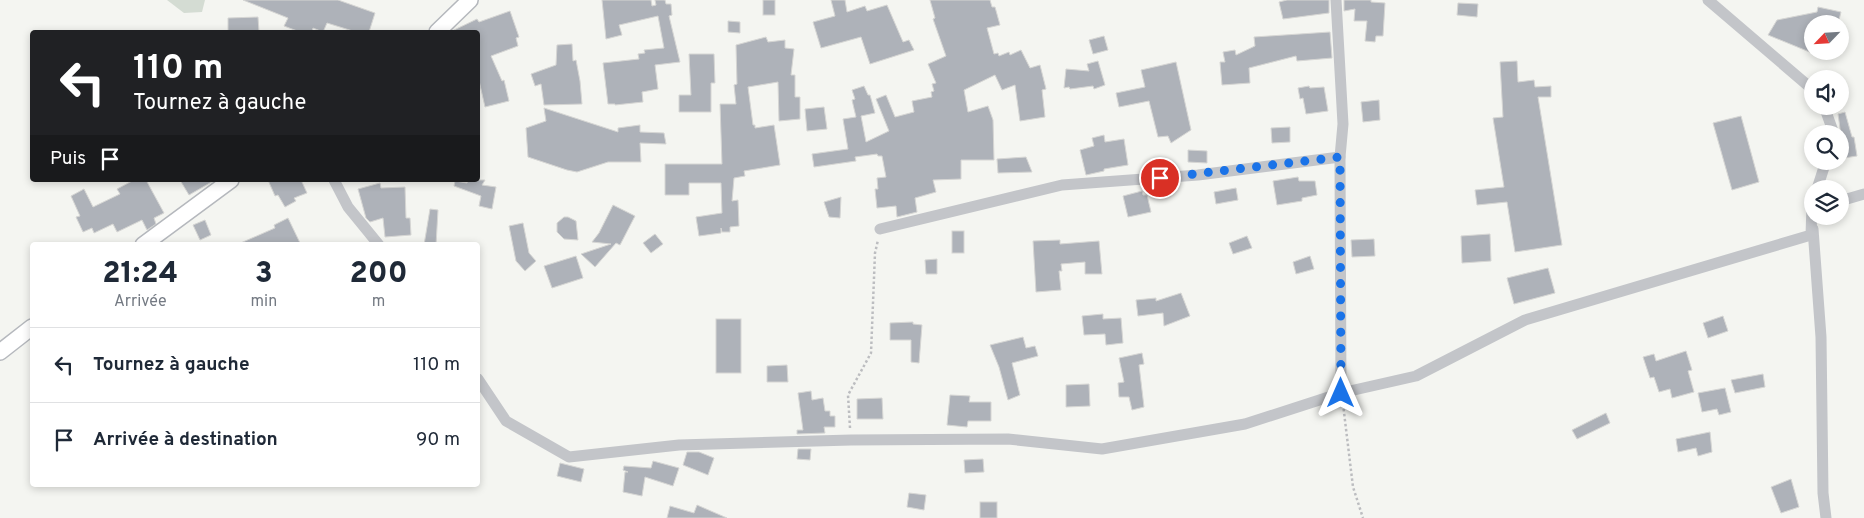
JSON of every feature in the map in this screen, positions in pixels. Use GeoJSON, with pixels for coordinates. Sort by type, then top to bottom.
{"type":"FeatureCollection","features":[{"type":"Feature","properties":{"kind":"street"},"geometry":{"type":"LineString","coordinates":[[440,30],[470,0]]}},
{"type":"Feature","properties":{"kind":"street"},"geometry":{"type":"LineString","coordinates":[[1336,0],[1343,124],[1340,157],[1341,393]]}},
{"type":"Feature","properties":{"kind":"street"},"geometry":{"type":"LineString","coordinates":[[1708,0],[1804,82]]}},
{"type":"Feature","properties":{"kind":"street"},"geometry":{"type":"LineString","coordinates":[[880,229],[1062,185],[1198,175],[1340,157]]}},
{"type":"Feature","properties":{"kind":"street"},"geometry":{"type":"LineString","coordinates":[[147,242],[228,182]]}},
{"type":"Feature","properties":{"kind":"street"},"geometry":{"type":"LineString","coordinates":[[335,182],[348,207],[377,242]]}},
{"type":"Feature","properties":{"kind":"street"},"geometry":{"type":"LineString","coordinates":[[1849,198],[1864,194]]}},
{"type":"Feature","properties":{"kind":"street"},"geometry":{"type":"LineString","coordinates":[[480,382],[506,420],[569,457],[679,445],[851,440],[1008,439],[1102,449],[1245,424],[1341,393],[1416,376],[1525,320],[1811,235],[1811,225]]}},
{"type":"Feature","properties":{"kind":"street"},"geometry":{"type":"LineString","coordinates":[[1813,225],[1821,338],[1822,437],[1826,518]]}},
{"type":"Feature","properties":{"kind":"street"},"geometry":{"type":"LineString","coordinates":[[0,352],[30,329]]}},
{"type":"Feature","properties":{"kind":"path"},"geometry":{"type":"LineString","coordinates":[[851,440],[848,395],[871,353],[875,253],[880,229]]}},
{"type":"Feature","properties":{"kind":"path"},"geometry":{"type":"LineString","coordinates":[[1341,393],[1353,487],[1363,518]]}},
{"type":"Feature","properties":{"kind":"shaded area"},"geometry":{"type":"Polygon","coordinates":[[[167,0],[205,0],[202,12],[184,13],[167,0]]]}},
{"type":"Feature","properties":{"kind":"building"},"geometry":{"type":"Polygon","coordinates":[[[243,0],[338,0],[375,13],[370,30],[350,30],[327,23],[324,30],[313,28],[312,30],[295,30],[284,26],[288,18],[243,0]]]}},
{"type":"Feature","properties":{"kind":"building"},"geometry":{"type":"Polygon","coordinates":[[[602,0],[651,0],[652,6],[656,5],[655,0],[665,0],[666,4],[671,4],[672,15],[669,16],[680,62],[655,65],[658,89],[642,92],[643,102],[608,104],[603,63],[639,59],[638,54],[645,53],[644,50],[664,48],[658,16],[619,25],[622,35],[606,39],[602,0]]]}},
{"type":"Feature","properties":{"kind":"building"},"geometry":{"type":"Polygon","coordinates":[[[763,0],[775,0],[775,15],[763,15],[763,0]]]}},
{"type":"Feature","properties":{"kind":"building"},"geometry":{"type":"Polygon","coordinates":[[[831,0],[845,0],[847,12],[865,6],[867,11],[887,5],[903,42],[909,40],[914,50],[870,64],[861,37],[821,48],[813,22],[835,16],[831,0]]]}},
{"type":"Feature","properties":{"kind":"building"},"geometry":{"type":"Polygon","coordinates":[[[930,0],[990,0],[992,7],[995,7],[1000,25],[987,28],[994,54],[998,53],[999,56],[1009,52],[1010,55],[1021,50],[1030,68],[1040,65],[1046,89],[1042,90],[1045,117],[1020,121],[1015,85],[1002,90],[995,75],[964,90],[968,112],[988,106],[993,120],[994,160],[961,160],[961,179],[933,180],[936,192],[915,198],[917,212],[897,217],[896,206],[877,208],[875,189],[878,189],[877,178],[886,177],[882,156],[877,154],[855,157],[856,161],[814,167],[812,154],[848,149],[843,119],[856,117],[852,100],[855,99],[852,90],[864,86],[868,95],[870,95],[875,113],[861,116],[866,142],[889,131],[876,99],[886,95],[895,117],[914,112],[912,101],[932,97],[931,92],[934,91],[932,84],[936,83],[928,64],[946,56],[933,19],[935,18],[930,0]]]}},
{"type":"Feature","properties":{"kind":"building"},"geometry":{"type":"Polygon","coordinates":[[[1287,0],[1329,0],[1329,13],[1283,19],[1279,2],[1287,0]]]}},
{"type":"Feature","properties":{"kind":"building"},"geometry":{"type":"Polygon","coordinates":[[[1344,0],[1371,0],[1371,2],[1385,3],[1383,36],[1376,36],[1375,42],[1365,41],[1367,21],[1354,21],[1355,9],[1344,11],[1344,0]]]}},
{"type":"Feature","properties":{"kind":"building"},"geometry":{"type":"Polygon","coordinates":[[[1458,3],[1478,4],[1477,17],[1457,15],[1458,3]]]}},
{"type":"Feature","properties":{"kind":"building"},"geometry":{"type":"Polygon","coordinates":[[[1818,7],[1841,12],[1840,15],[1804,15],[1804,50],[1768,35],[1777,20],[1817,12],[1818,7]]]}},
{"type":"Feature","properties":{"kind":"building"},"geometry":{"type":"Polygon","coordinates":[[[510,11],[519,37],[516,38],[518,46],[491,56],[502,81],[504,80],[509,101],[485,107],[480,85],[480,30],[454,30],[477,19],[479,22],[510,11]]]}},
{"type":"Feature","properties":{"kind":"building"},"geometry":{"type":"Polygon","coordinates":[[[258,17],[259,30],[228,30],[228,18],[258,17]]]}},
{"type":"Feature","properties":{"kind":"building"},"geometry":{"type":"Polygon","coordinates":[[[728,21],[740,22],[740,33],[728,32],[728,21]]]}},
{"type":"Feature","properties":{"kind":"building"},"geometry":{"type":"Polygon","coordinates":[[[1330,32],[1332,58],[1297,61],[1296,56],[1249,68],[1250,83],[1222,85],[1220,62],[1225,62],[1223,52],[1235,50],[1236,55],[1255,46],[1254,37],[1330,32]]]}},
{"type":"Feature","properties":{"kind":"building"},"geometry":{"type":"Polygon","coordinates":[[[1104,36],[1108,50],[1093,54],[1089,40],[1104,36]]]}},
{"type":"Feature","properties":{"kind":"building"},"geometry":{"type":"Polygon","coordinates":[[[766,37],[768,42],[785,40],[785,48],[794,49],[791,75],[795,75],[795,97],[800,97],[800,119],[779,121],[778,82],[748,87],[753,125],[755,125],[755,128],[774,125],[780,165],[744,171],[745,176],[734,178],[732,201],[738,200],[739,226],[730,227],[730,232],[722,232],[721,228],[721,233],[699,236],[696,217],[722,213],[721,183],[689,183],[689,195],[665,195],[665,164],[722,164],[720,104],[736,104],[734,85],[737,84],[736,45],[766,37]]]}},
{"type":"Feature","properties":{"kind":"building"},"geometry":{"type":"Polygon","coordinates":[[[572,44],[573,61],[576,60],[580,81],[582,104],[544,105],[541,84],[535,86],[531,74],[556,65],[557,45],[572,44]]]}},
{"type":"Feature","properties":{"kind":"building"},"geometry":{"type":"Polygon","coordinates":[[[689,54],[714,54],[715,83],[711,83],[711,112],[679,112],[679,95],[691,95],[689,54]]]}},
{"type":"Feature","properties":{"kind":"building"},"geometry":{"type":"Polygon","coordinates":[[[1098,61],[1105,85],[1094,89],[1093,86],[1064,88],[1066,69],[1089,71],[1087,64],[1098,61]]]}},
{"type":"Feature","properties":{"kind":"building"},"geometry":{"type":"Polygon","coordinates":[[[1517,61],[1518,82],[1534,80],[1535,87],[1551,86],[1551,97],[1538,97],[1562,245],[1515,252],[1507,202],[1477,205],[1475,190],[1504,187],[1493,118],[1503,117],[1500,62],[1517,61]]]}},
{"type":"Feature","properties":{"kind":"building"},"geometry":{"type":"Polygon","coordinates":[[[1176,62],[1191,130],[1171,143],[1168,136],[1158,137],[1149,101],[1119,107],[1116,93],[1145,87],[1141,70],[1176,62]]]}},
{"type":"Feature","properties":{"kind":"building"},"geometry":{"type":"Polygon","coordinates":[[[1309,86],[1310,88],[1324,87],[1328,111],[1306,114],[1303,98],[1300,99],[1298,88],[1309,86]]]}},
{"type":"Feature","properties":{"kind":"building"},"geometry":{"type":"Polygon","coordinates":[[[1379,100],[1380,120],[1363,122],[1361,102],[1379,100]]]}},
{"type":"Feature","properties":{"kind":"building"},"geometry":{"type":"Polygon","coordinates":[[[824,107],[827,129],[807,131],[805,109],[824,107]]]}},
{"type":"Feature","properties":{"kind":"building"},"geometry":{"type":"Polygon","coordinates":[[[544,108],[618,132],[618,128],[640,125],[640,132],[664,133],[666,144],[640,143],[641,162],[608,162],[577,172],[567,170],[528,157],[526,128],[546,121],[544,108]]]}},
{"type":"Feature","properties":{"kind":"building"},"geometry":{"type":"Polygon","coordinates":[[[1838,115],[1846,115],[1849,125],[1840,125],[1838,115]]]}},
{"type":"Feature","properties":{"kind":"building"},"geometry":{"type":"Polygon","coordinates":[[[1741,116],[1759,182],[1732,190],[1713,123],[1741,116]]]}},
{"type":"Feature","properties":{"kind":"building"},"geometry":{"type":"Polygon","coordinates":[[[1849,126],[1852,137],[1854,137],[1857,156],[1849,157],[1849,126]]]}},
{"type":"Feature","properties":{"kind":"building"},"geometry":{"type":"Polygon","coordinates":[[[1290,127],[1290,142],[1272,143],[1271,128],[1290,127]]]}},
{"type":"Feature","properties":{"kind":"building"},"geometry":{"type":"Polygon","coordinates":[[[1104,135],[1105,142],[1124,139],[1128,165],[1104,169],[1104,171],[1086,175],[1080,150],[1094,146],[1092,138],[1104,135]]]}},
{"type":"Feature","properties":{"kind":"building"},"geometry":{"type":"Polygon","coordinates":[[[1188,150],[1207,151],[1207,163],[1188,162],[1188,150]]]}},
{"type":"Feature","properties":{"kind":"building"},"geometry":{"type":"Polygon","coordinates":[[[1026,157],[1032,172],[998,173],[997,159],[1026,157]]]}},
{"type":"Feature","properties":{"kind":"building"},"geometry":{"type":"Polygon","coordinates":[[[1298,177],[1299,181],[1315,181],[1317,195],[1302,198],[1302,201],[1277,205],[1273,181],[1298,177]]]}},
{"type":"Feature","properties":{"kind":"building"},"geometry":{"type":"Polygon","coordinates":[[[485,180],[482,185],[496,187],[492,209],[479,206],[481,196],[454,186],[455,182],[467,183],[485,180]]]}},
{"type":"Feature","properties":{"kind":"building"},"geometry":{"type":"Polygon","coordinates":[[[130,182],[147,182],[164,213],[154,218],[156,224],[147,230],[142,220],[117,232],[113,224],[94,233],[92,228],[83,232],[76,217],[80,216],[71,196],[84,189],[93,207],[120,194],[117,189],[130,182]]]}},
{"type":"Feature","properties":{"kind":"building"},"geometry":{"type":"Polygon","coordinates":[[[181,182],[212,182],[189,195],[181,182]]]}},
{"type":"Feature","properties":{"kind":"building"},"geometry":{"type":"Polygon","coordinates":[[[269,182],[302,182],[307,193],[294,198],[296,201],[285,207],[278,195],[275,196],[269,182]]]}},
{"type":"Feature","properties":{"kind":"building"},"geometry":{"type":"Polygon","coordinates":[[[380,183],[381,188],[405,187],[406,218],[410,218],[411,235],[385,237],[383,218],[370,222],[366,218],[358,189],[380,183]]]}},
{"type":"Feature","properties":{"kind":"building"},"geometry":{"type":"Polygon","coordinates":[[[1236,188],[1238,200],[1216,204],[1214,192],[1236,188]]]}},
{"type":"Feature","properties":{"kind":"building"},"geometry":{"type":"Polygon","coordinates":[[[1142,191],[1143,195],[1147,195],[1151,212],[1128,217],[1123,196],[1142,191]]]}},
{"type":"Feature","properties":{"kind":"building"},"geometry":{"type":"Polygon","coordinates":[[[841,197],[840,218],[829,217],[824,202],[841,197]]]}},
{"type":"Feature","properties":{"kind":"building"},"geometry":{"type":"Polygon","coordinates":[[[613,205],[635,216],[620,245],[616,243],[595,267],[581,254],[611,244],[592,242],[599,233],[613,205]]]}},
{"type":"Feature","properties":{"kind":"building"},"geometry":{"type":"Polygon","coordinates":[[[430,209],[438,210],[436,242],[424,242],[430,209]]]}},
{"type":"Feature","properties":{"kind":"building"},"geometry":{"type":"Polygon","coordinates":[[[564,217],[576,221],[578,240],[564,239],[557,232],[557,223],[564,217]]]}},
{"type":"Feature","properties":{"kind":"building"},"geometry":{"type":"Polygon","coordinates":[[[288,218],[300,242],[243,242],[275,228],[274,225],[288,218]]]}},
{"type":"Feature","properties":{"kind":"building"},"geometry":{"type":"Polygon","coordinates":[[[205,220],[211,235],[200,240],[193,225],[205,220]]]}},
{"type":"Feature","properties":{"kind":"building"},"geometry":{"type":"Polygon","coordinates":[[[523,223],[529,253],[536,261],[525,271],[516,261],[509,226],[523,223]]]}},
{"type":"Feature","properties":{"kind":"building"},"geometry":{"type":"Polygon","coordinates":[[[952,231],[964,231],[964,253],[952,253],[952,231]]]}},
{"type":"Feature","properties":{"kind":"building"},"geometry":{"type":"Polygon","coordinates":[[[655,234],[663,244],[651,253],[643,243],[655,234]]]}},
{"type":"Feature","properties":{"kind":"building"},"geometry":{"type":"Polygon","coordinates":[[[1490,234],[1491,261],[1462,263],[1461,236],[1490,234]]]}},
{"type":"Feature","properties":{"kind":"building"},"geometry":{"type":"Polygon","coordinates":[[[1247,236],[1252,248],[1233,254],[1229,243],[1247,236]]]}},
{"type":"Feature","properties":{"kind":"building"},"geometry":{"type":"Polygon","coordinates":[[[1374,239],[1375,256],[1352,257],[1351,240],[1374,239]]]}},
{"type":"Feature","properties":{"kind":"building"},"geometry":{"type":"Polygon","coordinates":[[[1060,240],[1060,244],[1099,241],[1102,274],[1085,274],[1085,262],[1061,264],[1062,271],[1059,271],[1061,290],[1036,292],[1033,241],[1060,240]]]}},
{"type":"Feature","properties":{"kind":"building"},"geometry":{"type":"Polygon","coordinates":[[[576,256],[583,278],[552,288],[544,266],[576,256]]]}},
{"type":"Feature","properties":{"kind":"building"},"geometry":{"type":"Polygon","coordinates":[[[1310,256],[1314,269],[1296,274],[1293,262],[1310,256]]]}},
{"type":"Feature","properties":{"kind":"building"},"geometry":{"type":"Polygon","coordinates":[[[937,259],[937,274],[926,274],[925,260],[937,259]]]}},
{"type":"Feature","properties":{"kind":"building"},"geometry":{"type":"Polygon","coordinates":[[[1548,268],[1555,293],[1514,304],[1507,278],[1548,268]]]}},
{"type":"Feature","properties":{"kind":"building"},"geometry":{"type":"Polygon","coordinates":[[[1181,293],[1190,316],[1164,326],[1163,313],[1138,316],[1136,300],[1156,298],[1156,301],[1181,293]]]}},
{"type":"Feature","properties":{"kind":"building"},"geometry":{"type":"Polygon","coordinates":[[[1103,314],[1103,319],[1121,318],[1123,343],[1106,345],[1105,334],[1084,335],[1082,316],[1103,314]]]}},
{"type":"Feature","properties":{"kind":"building"},"geometry":{"type":"Polygon","coordinates":[[[1723,316],[1728,331],[1708,338],[1703,323],[1723,316]]]}},
{"type":"Feature","properties":{"kind":"building"},"geometry":{"type":"Polygon","coordinates":[[[716,319],[741,319],[741,373],[716,373],[716,319]]]}},
{"type":"Feature","properties":{"kind":"building"},"geometry":{"type":"Polygon","coordinates":[[[913,322],[913,324],[922,325],[919,363],[911,362],[911,340],[890,340],[890,323],[913,322]]]}},
{"type":"Feature","properties":{"kind":"building"},"geometry":{"type":"Polygon","coordinates":[[[1023,337],[1026,348],[1035,346],[1038,356],[1012,363],[1020,395],[1008,400],[999,367],[990,345],[1023,337]]]}},
{"type":"Feature","properties":{"kind":"building"},"geometry":{"type":"Polygon","coordinates":[[[1686,351],[1692,370],[1688,371],[1694,392],[1672,398],[1670,389],[1659,392],[1654,377],[1650,378],[1643,357],[1654,354],[1656,361],[1686,351]]]}},
{"type":"Feature","properties":{"kind":"building"},"geometry":{"type":"Polygon","coordinates":[[[1142,353],[1144,364],[1139,365],[1144,407],[1132,410],[1129,397],[1119,397],[1118,383],[1124,382],[1119,358],[1142,353]]]}},
{"type":"Feature","properties":{"kind":"building"},"geometry":{"type":"Polygon","coordinates":[[[787,365],[788,382],[767,382],[767,366],[787,365]]]}},
{"type":"Feature","properties":{"kind":"building"},"geometry":{"type":"Polygon","coordinates":[[[1763,374],[1765,387],[1735,393],[1731,380],[1763,374]]]}},
{"type":"Feature","properties":{"kind":"building"},"geometry":{"type":"Polygon","coordinates":[[[1089,384],[1090,406],[1066,407],[1066,385],[1089,384]]]}},
{"type":"Feature","properties":{"kind":"building"},"geometry":{"type":"Polygon","coordinates":[[[1725,388],[1731,412],[1719,415],[1717,409],[1702,412],[1698,393],[1725,388]]]}},
{"type":"Feature","properties":{"kind":"building"},"geometry":{"type":"Polygon","coordinates":[[[811,391],[812,400],[823,398],[825,411],[830,411],[830,416],[835,416],[835,427],[824,427],[825,433],[797,434],[797,430],[803,430],[798,393],[811,391]]]}},
{"type":"Feature","properties":{"kind":"building"},"geometry":{"type":"Polygon","coordinates":[[[950,395],[970,396],[969,402],[991,402],[991,421],[968,421],[967,427],[947,425],[950,395]]]}},
{"type":"Feature","properties":{"kind":"building"},"geometry":{"type":"Polygon","coordinates":[[[882,398],[883,419],[857,419],[857,399],[882,398]]]}},
{"type":"Feature","properties":{"kind":"building"},"geometry":{"type":"Polygon","coordinates":[[[1606,413],[1610,423],[1577,439],[1572,430],[1606,413]]]}},
{"type":"Feature","properties":{"kind":"building"},"geometry":{"type":"Polygon","coordinates":[[[1710,432],[1712,452],[1698,456],[1696,448],[1678,452],[1676,439],[1710,432]]]}},
{"type":"Feature","properties":{"kind":"building"},"geometry":{"type":"Polygon","coordinates":[[[798,449],[811,449],[810,460],[797,459],[798,449]]]}},
{"type":"Feature","properties":{"kind":"building"},"geometry":{"type":"Polygon","coordinates":[[[687,452],[699,452],[714,458],[708,475],[683,465],[687,452]]]}},
{"type":"Feature","properties":{"kind":"building"},"geometry":{"type":"Polygon","coordinates":[[[983,459],[984,472],[965,473],[964,460],[983,459]]]}},
{"type":"Feature","properties":{"kind":"building"},"geometry":{"type":"Polygon","coordinates":[[[653,461],[679,468],[673,486],[645,477],[642,496],[623,492],[625,472],[628,472],[623,470],[624,466],[651,468],[653,461]]]}},
{"type":"Feature","properties":{"kind":"building"},"geometry":{"type":"Polygon","coordinates":[[[560,463],[584,469],[581,482],[557,476],[560,463]]]}},
{"type":"Feature","properties":{"kind":"building"},"geometry":{"type":"Polygon","coordinates":[[[1791,479],[1799,507],[1781,513],[1771,487],[1791,479]]]}},
{"type":"Feature","properties":{"kind":"building"},"geometry":{"type":"Polygon","coordinates":[[[909,493],[926,495],[924,510],[907,507],[909,493]]]}},
{"type":"Feature","properties":{"kind":"building"},"geometry":{"type":"Polygon","coordinates":[[[980,502],[997,502],[997,518],[980,518],[980,502]]]}},
{"type":"Feature","properties":{"kind":"building"},"geometry":{"type":"Polygon","coordinates":[[[697,505],[727,518],[667,518],[670,506],[694,513],[697,505]]]}},
{"type":"Feature","properties":{"kind":"route"},"geometry":{"type":"LineString","coordinates":[[1160,178],[1340,157],[1341,393]]}}]}
